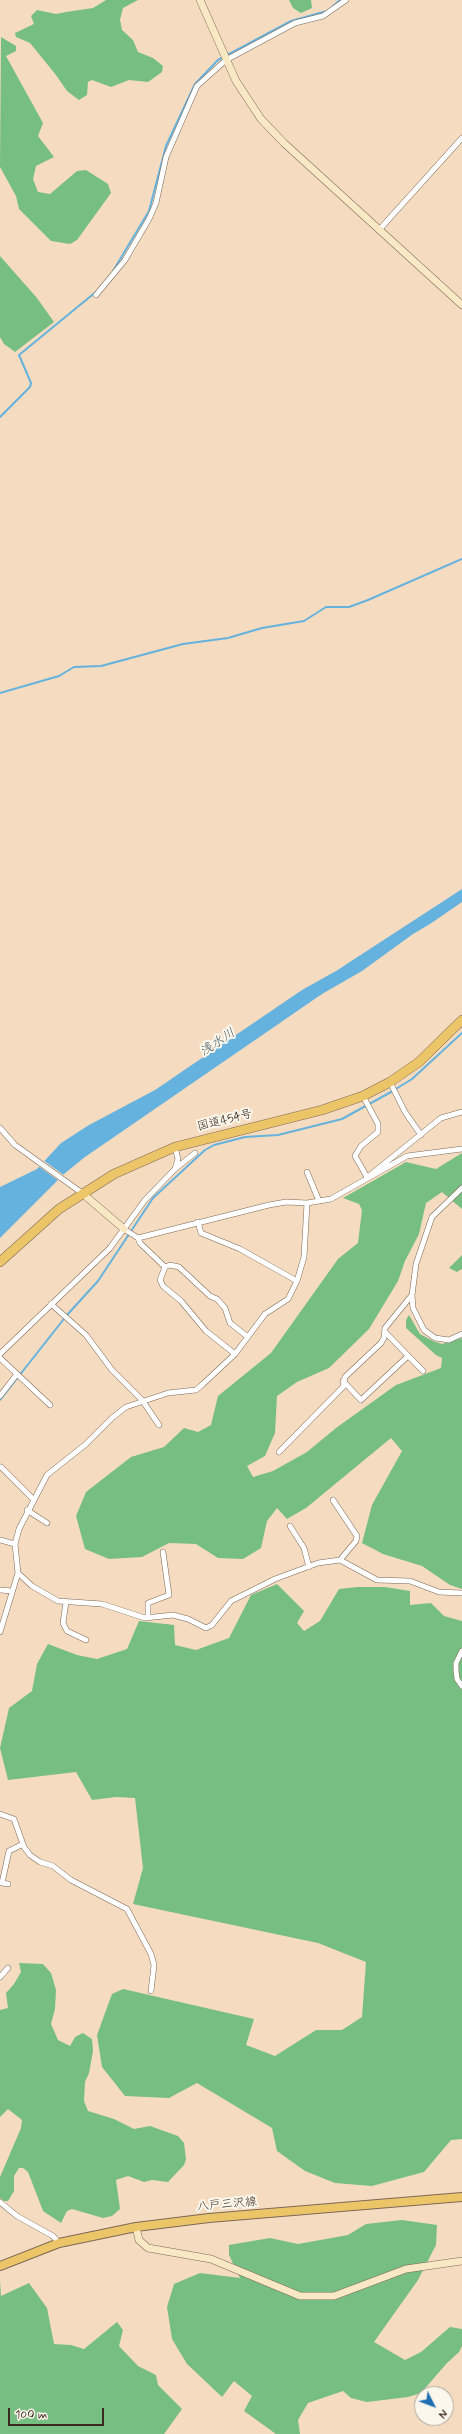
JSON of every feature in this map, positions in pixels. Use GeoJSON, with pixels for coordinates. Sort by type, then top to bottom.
{"type":"FeatureCollection","features":[{"type":"Feature","properties":{"kind":"highway","name":"国道454号"},"geometry":{"type":"LineString","coordinates":[[0,1262],[38,1226],[82,1193],[114,1174],[175,1147],[322,1110],[363,1096],[390,1082],[435,1049],[462,1020]]}},
{"type":"Feature","properties":{"kind":"main road","name":"八戸三沢線"},"geometry":{"type":"LineString","coordinates":[[0,2266],[59,2243],[136,2227],[209,2218],[462,2198]]}},
{"type":"Feature","properties":{"kind":"street"},"geometry":{"type":"LineString","coordinates":[[200,0],[226,60],[245,96],[273,133],[462,305]]}},
{"type":"Feature","properties":{"kind":"street"},"geometry":{"type":"LineString","coordinates":[[96,295],[125,260],[149,219],[156,203],[166,157],[194,92],[207,75],[226,60],[294,23],[323,16],[346,0]]}},
{"type":"Feature","properties":{"kind":"street"},"geometry":{"type":"LineString","coordinates":[[379,230],[462,138]]}},
{"type":"Feature","properties":{"kind":"street"},"geometry":{"type":"LineString","coordinates":[[390,1082],[405,1112],[421,1135]]}},
{"type":"Feature","properties":{"kind":"street"},"geometry":{"type":"LineString","coordinates":[[363,1096],[378,1124],[378,1132],[361,1146],[355,1156],[366,1179]]}},
{"type":"Feature","properties":{"kind":"street"},"geometry":{"type":"LineString","coordinates":[[366,1179],[441,1118],[462,1112]]}},
{"type":"Feature","properties":{"kind":"street"},"geometry":{"type":"LineString","coordinates":[[0,1128],[14,1145],[82,1193],[124,1230],[138,1238],[140,1243],[165,1267]]}},
{"type":"Feature","properties":{"kind":"street"},"geometry":{"type":"LineString","coordinates":[[175,1147],[178,1159],[176,1169]]}},
{"type":"Feature","properties":{"kind":"street"},"geometry":{"type":"LineString","coordinates":[[138,1238],[269,1205],[286,1202],[307,1203],[331,1199],[407,1156],[462,1149]]}},
{"type":"Feature","properties":{"kind":"street"},"geometry":{"type":"LineString","coordinates":[[0,1354],[110,1248],[146,1200],[176,1169],[195,1153]]}},
{"type":"Feature","properties":{"kind":"street"},"geometry":{"type":"LineString","coordinates":[[307,1172],[318,1201]]}},
{"type":"Feature","properties":{"kind":"street"},"geometry":{"type":"LineString","coordinates":[[462,1188],[432,1216],[416,1264],[412,1295],[413,1308],[424,1330],[435,1338],[449,1340],[462,1334]]}},
{"type":"Feature","properties":{"kind":"street"},"geometry":{"type":"LineString","coordinates":[[0,1632],[18,1573],[15,1544],[27,1510],[47,1475],[86,1444],[112,1418],[126,1407],[142,1400],[168,1393],[196,1390],[235,1354],[265,1314],[288,1299],[297,1281],[305,1242],[307,1203]]}},
{"type":"Feature","properties":{"kind":"street"},"geometry":{"type":"LineString","coordinates":[[198,1222],[201,1233],[240,1248],[297,1281]]}},
{"type":"Feature","properties":{"kind":"street"},"geometry":{"type":"LineString","coordinates":[[165,1267],[170,1265],[179,1267],[210,1296],[217,1299],[225,1308],[230,1322],[248,1337]]}},
{"type":"Feature","properties":{"kind":"street"},"geometry":{"type":"LineString","coordinates":[[165,1267],[160,1280],[163,1286],[181,1300],[206,1331],[235,1354]]}},
{"type":"Feature","properties":{"kind":"street"},"geometry":{"type":"LineString","coordinates":[[279,1452],[343,1387],[345,1376],[381,1343],[385,1328],[412,1295]]}},
{"type":"Feature","properties":{"kind":"street"},"geometry":{"type":"LineString","coordinates":[[51,1304],[86,1335],[112,1370],[142,1400],[159,1425]]}},
{"type":"Feature","properties":{"kind":"street"},"geometry":{"type":"LineString","coordinates":[[385,1332],[423,1371]]}},
{"type":"Feature","properties":{"kind":"street"},"geometry":{"type":"LineString","coordinates":[[343,1381],[361,1400],[408,1356]]}},
{"type":"Feature","properties":{"kind":"street"},"geometry":{"type":"LineString","coordinates":[[0,1358],[50,1406]]}},
{"type":"Feature","properties":{"kind":"street"},"geometry":{"type":"LineString","coordinates":[[0,1396],[17,1374]]}},
{"type":"Feature","properties":{"kind":"street"},"geometry":{"type":"LineString","coordinates":[[1,1467],[33,1499]]}},
{"type":"Feature","properties":{"kind":"street"},"geometry":{"type":"LineString","coordinates":[[333,1500],[356,1536],[356,1541],[340,1560]]}},
{"type":"Feature","properties":{"kind":"street"},"geometry":{"type":"LineString","coordinates":[[27,1510],[46,1523]]}},
{"type":"Feature","properties":{"kind":"street"},"geometry":{"type":"LineString","coordinates":[[290,1526],[304,1548],[309,1566]]}},
{"type":"Feature","properties":{"kind":"street"},"geometry":{"type":"LineString","coordinates":[[0,1540],[15,1544]]}},
{"type":"Feature","properties":{"kind":"street"},"geometry":{"type":"LineString","coordinates":[[148,1618],[148,1603],[169,1595],[163,1552]]}},
{"type":"Feature","properties":{"kind":"street"},"geometry":{"type":"LineString","coordinates":[[18,1573],[48,1597],[66,1602],[102,1604],[128,1614],[148,1618],[173,1615],[188,1619],[206,1628],[212,1625],[231,1601],[275,1579],[318,1563],[340,1560],[377,1580],[410,1581],[439,1592],[462,1593]]}},
{"type":"Feature","properties":{"kind":"street"},"geometry":{"type":"LineString","coordinates":[[0,1590],[12,1591]]}},
{"type":"Feature","properties":{"kind":"street"},"geometry":{"type":"LineString","coordinates":[[66,1602],[63,1623],[67,1631],[86,1640]]}},
{"type":"Feature","properties":{"kind":"street"},"geometry":{"type":"LineString","coordinates":[[462,1651],[456,1663],[456,1670],[457,1680],[462,1686]]}},
{"type":"Feature","properties":{"kind":"street"},"geometry":{"type":"LineString","coordinates":[[0,1814],[14,1818],[23,1844],[30,1855],[40,1862],[53,1866],[71,1880],[126,1909],[151,1954],[154,1965],[151,1991]]}},
{"type":"Feature","properties":{"kind":"street"},"geometry":{"type":"LineString","coordinates":[[8,1884],[2,1883],[9,1851],[23,1844]]}},
{"type":"Feature","properties":{"kind":"street"},"geometry":{"type":"LineString","coordinates":[[0,1977],[8,1968]]}},
{"type":"Feature","properties":{"kind":"street"},"geometry":{"type":"LineString","coordinates":[[0,2202],[17,2216],[53,2236],[59,2243]]}},
{"type":"Feature","properties":{"kind":"street"},"geometry":{"type":"LineString","coordinates":[[136,2227],[139,2240],[148,2248],[212,2260],[300,2296],[334,2296],[406,2269],[462,2261]]}},
{"type":"Feature","properties":{"kind":"green space"},"geometry":{"type":"Polygon","coordinates":[[[106,0],[138,0],[123,8],[120,20],[122,30],[133,40],[138,52],[153,58],[163,66],[162,72],[148,82],[129,80],[111,87],[92,80],[88,82],[87,95],[79,100],[67,91],[30,43],[16,37],[15,33],[34,24],[31,16],[37,10],[56,14],[93,8],[106,0]]]}},
{"type":"Feature","properties":{"kind":"green space"},"geometry":{"type":"Polygon","coordinates":[[[289,0],[311,0],[312,8],[301,13],[293,8],[289,0]]]}},
{"type":"Feature","properties":{"kind":"green space"},"geometry":{"type":"Polygon","coordinates":[[[1,37],[16,46],[16,51],[6,56],[43,123],[38,136],[54,157],[36,166],[33,179],[38,192],[50,194],[77,171],[86,170],[108,184],[111,193],[77,240],[70,244],[51,241],[19,209],[16,196],[0,167],[1,37]]]}},
{"type":"Feature","properties":{"kind":"green space"},"geometry":{"type":"Polygon","coordinates":[[[0,256],[37,298],[54,322],[15,352],[4,344],[0,337],[0,256]]]}},
{"type":"Feature","properties":{"kind":"green space"},"geometry":{"type":"Polygon","coordinates":[[[462,1153],[462,1209],[442,1192],[426,1203],[419,1234],[405,1261],[398,1281],[369,1329],[329,1368],[297,1382],[277,1396],[275,1433],[265,1456],[247,1466],[253,1477],[273,1471],[307,1452],[336,1428],[396,1385],[441,1368],[442,1358],[436,1355],[406,1328],[406,1320],[409,1315],[420,1334],[433,1341],[442,1344],[462,1338],[462,1589],[450,1585],[422,1566],[383,1554],[362,1543],[372,1505],[402,1451],[391,1438],[306,1508],[287,1519],[277,1508],[267,1521],[261,1548],[243,1559],[218,1558],[196,1544],[169,1543],[142,1557],[109,1559],[85,1549],[76,1516],[86,1492],[131,1457],[164,1447],[184,1428],[198,1432],[211,1425],[218,1396],[271,1353],[338,1259],[358,1243],[362,1210],[359,1204],[343,1198],[406,1162],[436,1169],[462,1153]]]}},
{"type":"Feature","properties":{"kind":"green space"},"geometry":{"type":"Polygon","coordinates":[[[462,1255],[462,1269],[457,1272],[449,1268],[462,1255]]]}},
{"type":"Feature","properties":{"kind":"green space"},"geometry":{"type":"Polygon","coordinates":[[[277,1584],[304,1611],[297,1623],[304,1631],[320,1621],[339,1589],[357,1587],[385,1587],[410,1591],[410,1605],[431,1603],[444,1616],[462,1621],[462,2139],[451,2140],[424,2172],[372,2186],[335,2183],[305,2171],[277,2151],[272,2128],[197,2083],[169,2098],[125,2096],[102,2067],[97,2035],[112,1994],[123,1989],[254,2019],[246,2045],[275,2056],[316,2030],[342,2030],[362,2017],[366,1962],[318,1943],[133,1904],[143,1868],[135,1798],[116,1797],[92,1800],[76,1772],[8,1780],[0,1748],[9,1708],[32,1691],[37,1664],[48,1644],[77,1655],[97,1659],[127,1649],[139,1621],[174,1625],[175,1645],[196,1650],[229,1638],[251,1595],[277,1584]]]}},
{"type":"Feature","properties":{"kind":"green space"},"geometry":{"type":"Polygon","coordinates":[[[19,1963],[43,1964],[51,1973],[56,1990],[55,2009],[51,2024],[58,2040],[70,2046],[75,2037],[83,2033],[92,2039],[93,2051],[89,2073],[85,2082],[84,2101],[88,2111],[114,2119],[134,2129],[150,2126],[178,2136],[184,2143],[186,2159],[184,2165],[168,2182],[152,2180],[144,2182],[128,2176],[116,2180],[120,2209],[112,2216],[103,2218],[72,2209],[67,2211],[61,2223],[43,2211],[28,2172],[23,2168],[19,2168],[14,2176],[14,2191],[8,2201],[4,2201],[0,2198],[0,2177],[21,2128],[22,2120],[8,2109],[0,2117],[0,2010],[8,2008],[6,1993],[14,1984],[21,1972],[19,1963]]]}},
{"type":"Feature","properties":{"kind":"green space"},"geometry":{"type":"Polygon","coordinates":[[[402,2220],[437,2225],[436,2245],[418,2280],[374,2342],[405,2360],[421,2352],[450,2327],[462,2329],[462,2346],[459,2352],[447,2363],[427,2386],[414,2386],[414,2395],[367,2402],[351,2398],[343,2391],[308,2403],[298,2420],[300,2434],[276,2434],[244,2411],[252,2396],[234,2381],[222,2397],[187,2364],[172,2339],[167,2307],[174,2284],[200,2273],[240,2278],[229,2255],[229,2245],[270,2238],[298,2244],[348,2235],[366,2224],[402,2220]]]}},
{"type":"Feature","properties":{"kind":"green space"},"geometry":{"type":"Polygon","coordinates":[[[0,2281],[1,2296],[29,2283],[47,2308],[54,2344],[71,2345],[84,2349],[117,2322],[123,2330],[119,2346],[138,2366],[156,2375],[158,2385],[182,2409],[164,2434],[0,2434],[0,2281]]]}},
{"type":"Feature","properties":{"kind":"water"},"geometry":{"type":"Polygon","coordinates":[[[462,889],[462,902],[413,934],[362,971],[322,994],[85,1157],[64,1174],[0,1238],[0,1187],[37,1169],[61,1143],[89,1125],[155,1090],[302,990],[336,971],[462,889]]]}},
{"type":"Feature","properties":{"kind":"pier"},"geometry":{"type":"Polygon","coordinates":[[[43,1160],[65,1176],[59,1181],[38,1166],[43,1160]]]}},
{"type":"Feature","properties":{"kind":"waterway"},"geometry":{"type":"LineString","coordinates":[[332,7],[340,0]]}},
{"type":"Feature","properties":{"kind":"waterway"},"geometry":{"type":"LineString","coordinates":[[113,271],[149,211],[166,146],[195,84],[218,60],[291,21],[327,11]]}},
{"type":"Feature","properties":{"kind":"waterway"},"geometry":{"type":"LineString","coordinates":[[0,417],[30,387],[31,383],[19,355],[97,291]]}},
{"type":"Feature","properties":{"kind":"waterway"},"geometry":{"type":"LineString","coordinates":[[0,693],[59,676],[74,667],[101,666],[183,644],[228,638],[262,628],[304,621],[326,607],[349,607],[462,559]]}},
{"type":"Feature","properties":{"kind":"waterway"},"geometry":{"type":"LineString","coordinates":[[0,1400],[67,1315],[98,1281],[153,1198],[205,1150],[214,1145],[245,1137],[278,1135],[342,1119],[412,1079],[462,1033]]}},
{"type":"Feature","properties":{"kind":"water label","name":"浅水川"},"geometry":{"type":"Point","coordinates":[218,1043]}}]}
